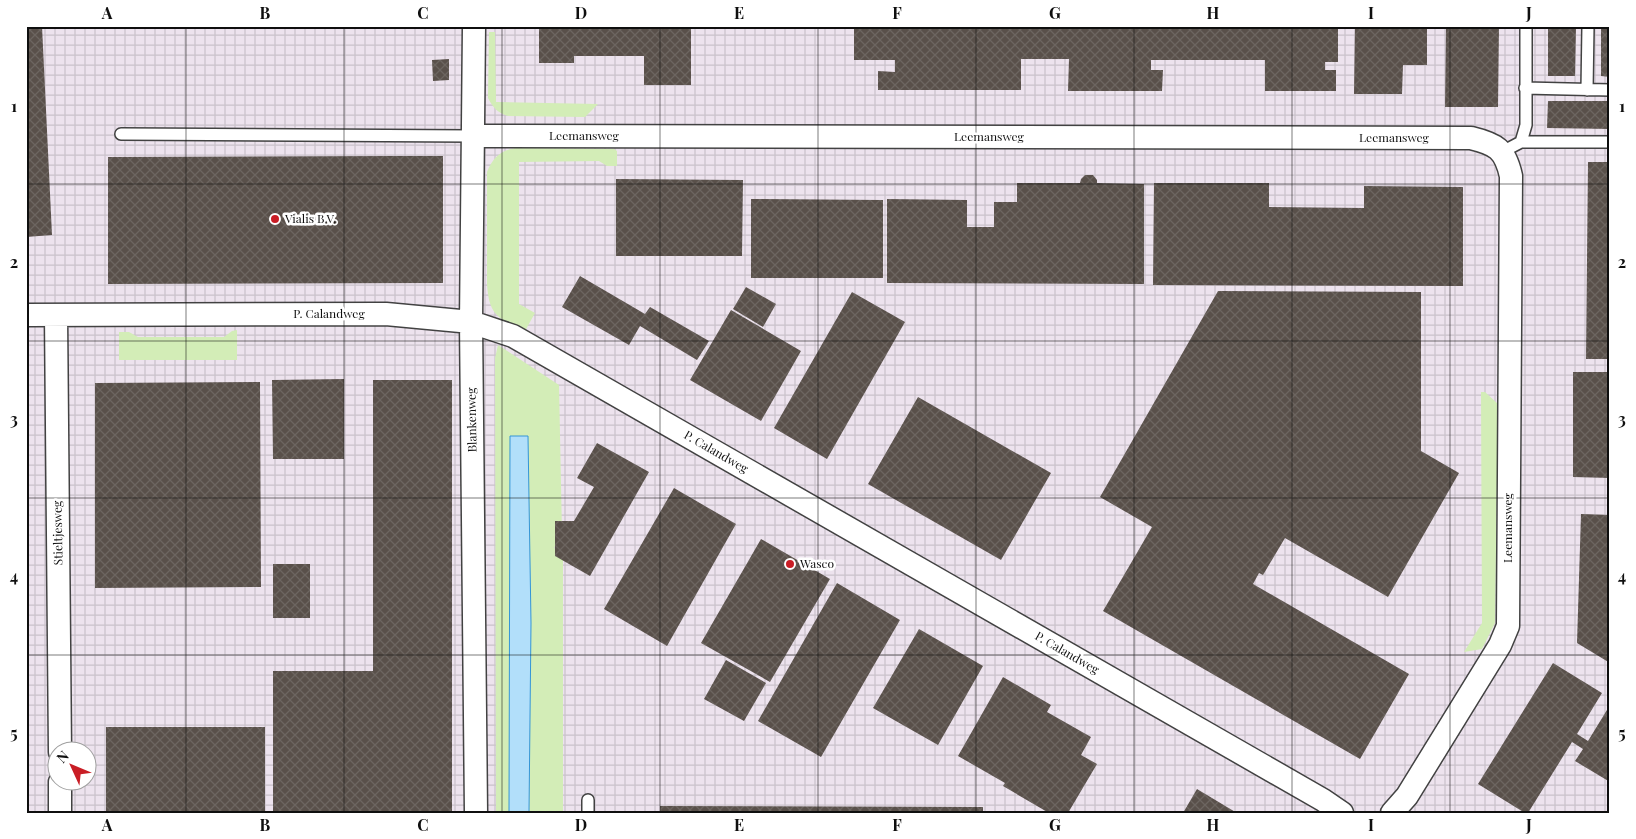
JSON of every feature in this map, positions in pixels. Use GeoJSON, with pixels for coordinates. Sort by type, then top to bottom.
{"type":"FeatureCollection","features":[{"type":"Feature","properties":{"kind":"street","name":"Blankenweg"},"geometry":{"type":"LineString","coordinates":[[474,26],[471,322],[476,813]]}},
{"type":"Feature","properties":{"kind":"street","name":"Leemansweg"},"geometry":{"type":"LineString","coordinates":[[473,136],[1471,138],[1511,147],[1508,161],[1511,176],[1508,626],[1500,645],[1412,788],[1392,813]]}},
{"type":"Feature","properties":{"kind":"street","name":"P. Calandweg"},"geometry":{"type":"LineString","coordinates":[[26,315],[386,314],[471,322],[513,336],[1323,800],[1342,813]]}},
{"type":"Feature","properties":{"kind":"street","name":"Stieltjesweg"},"geometry":{"type":"LineString","coordinates":[[56,315],[60,742]]}},
{"type":"Feature","properties":{"kind":"street"},"geometry":{"type":"LineString","coordinates":[[60,792],[60,813]]}},
{"type":"Feature","properties":{"kind":"lane"},"geometry":{"type":"LineString","coordinates":[[1511,147],[1526,125],[1526,26]]}},
{"type":"Feature","properties":{"kind":"lane"},"geometry":{"type":"LineString","coordinates":[[1586,90],[1588,26]]}},
{"type":"Feature","properties":{"kind":"lane"},"geometry":{"type":"LineString","coordinates":[[1526,88],[1610,90]]}},
{"type":"Feature","properties":{"kind":"lane"},"geometry":{"type":"LineString","coordinates":[[121,134],[473,136]]}},
{"type":"Feature","properties":{"kind":"lane","name":"Leemansweg"},"geometry":{"type":"LineString","coordinates":[[1511,147],[1610,142]]}},
{"type":"Feature","properties":{"kind":"lane"},"geometry":{"type":"LineString","coordinates":[[588,800],[588,813]]}},
{"type":"Feature","properties":{"kind":"shaded area"},"geometry":{"type":"Polygon","coordinates":[[[26,26],[1610,26],[1610,813],[26,813],[26,26]]]}},
{"type":"Feature","properties":{"kind":"green space"},"geometry":{"type":"Polygon","coordinates":[[[489,32],[495,32],[496,102],[598,104],[585,117],[508,116],[499,112],[488,98],[489,32]]]}},
{"type":"Feature","properties":{"kind":"green space"},"geometry":{"type":"Polygon","coordinates":[[[516,148],[614,149],[617,151],[617,166],[607,166],[599,161],[519,162],[519,304],[535,313],[525,331],[497,315],[490,303],[487,284],[487,172],[498,155],[506,150],[516,148]]]}},
{"type":"Feature","properties":{"kind":"green space"},"geometry":{"type":"Polygon","coordinates":[[[237,330],[237,360],[119,360],[119,332],[129,332],[138,337],[224,337],[237,330]]]}},
{"type":"Feature","properties":{"kind":"green space"},"geometry":{"type":"Polygon","coordinates":[[[498,345],[559,385],[562,534],[554,548],[563,553],[563,813],[496,813],[495,358],[498,345]]]}},
{"type":"Feature","properties":{"kind":"green space"},"geometry":{"type":"Polygon","coordinates":[[[1481,392],[1485,392],[1498,404],[1495,623],[1482,649],[1464,652],[1482,623],[1481,392]]]}},
{"type":"Feature","properties":{"kind":"water"},"geometry":{"type":"Polygon","coordinates":[[[510,436],[528,436],[531,623],[529,813],[509,813],[510,436]]]}},
{"type":"Feature","properties":{"kind":"building"},"geometry":{"type":"Polygon","coordinates":[[[26,26],[42,26],[52,235],[26,237],[26,26]]]}},
{"type":"Feature","properties":{"kind":"building"},"geometry":{"type":"Polygon","coordinates":[[[539,26],[691,26],[691,85],[644,85],[644,56],[574,56],[574,63],[539,63],[539,26]]]}},
{"type":"Feature","properties":{"kind":"building"},"geometry":{"type":"Polygon","coordinates":[[[854,26],[1338,26],[1338,62],[1325,62],[1325,70],[1336,70],[1336,91],[1265,91],[1265,60],[1151,60],[1151,70],[1163,70],[1162,91],[1068,91],[1069,59],[1021,59],[1021,90],[878,90],[878,71],[895,72],[895,60],[854,60],[854,26]]]}},
{"type":"Feature","properties":{"kind":"building"},"geometry":{"type":"Polygon","coordinates":[[[1355,26],[1427,26],[1427,65],[1403,65],[1402,94],[1354,94],[1355,26]]]}},
{"type":"Feature","properties":{"kind":"building"},"geometry":{"type":"Polygon","coordinates":[[[1446,26],[1499,26],[1498,107],[1445,107],[1446,26]]]}},
{"type":"Feature","properties":{"kind":"building"},"geometry":{"type":"Polygon","coordinates":[[[1548,26],[1576,26],[1575,76],[1548,76],[1548,26]]]}},
{"type":"Feature","properties":{"kind":"building"},"geometry":{"type":"Polygon","coordinates":[[[1601,26],[1610,26],[1610,77],[1601,76],[1601,26]]]}},
{"type":"Feature","properties":{"kind":"building"},"geometry":{"type":"Polygon","coordinates":[[[449,59],[449,80],[433,81],[432,60],[449,59]]]}},
{"type":"Feature","properties":{"kind":"building"},"geometry":{"type":"Polygon","coordinates":[[[1548,101],[1610,101],[1610,129],[1547,128],[1548,101]]]}},
{"type":"Feature","properties":{"kind":"building","name":"Vialis B.V."},"geometry":{"type":"Polygon","coordinates":[[[443,156],[443,283],[108,284],[108,157],[443,156]]]}},
{"type":"Feature","properties":{"kind":"building"},"geometry":{"type":"Polygon","coordinates":[[[1588,162],[1610,162],[1610,359],[1586,359],[1588,162]]]}},
{"type":"Feature","properties":{"kind":"building"},"geometry":{"type":"Polygon","coordinates":[[[1085,175],[1093,175],[1097,183],[1144,184],[1144,284],[887,283],[887,199],[967,200],[967,227],[994,227],[994,202],[1017,202],[1017,183],[1080,183],[1085,175]]]}},
{"type":"Feature","properties":{"kind":"building"},"geometry":{"type":"Polygon","coordinates":[[[616,179],[743,180],[742,256],[616,256],[616,179]]]}},
{"type":"Feature","properties":{"kind":"building"},"geometry":{"type":"Polygon","coordinates":[[[1154,183],[1269,183],[1269,207],[1364,208],[1364,186],[1463,187],[1463,286],[1153,285],[1154,183]]]}},
{"type":"Feature","properties":{"kind":"building"},"geometry":{"type":"Polygon","coordinates":[[[751,199],[883,200],[883,278],[751,278],[751,199]]]}},
{"type":"Feature","properties":{"kind":"building"},"geometry":{"type":"Polygon","coordinates":[[[580,276],[645,314],[650,307],[709,341],[697,360],[640,326],[629,345],[562,307],[580,276]]]}},
{"type":"Feature","properties":{"kind":"building"},"geometry":{"type":"Polygon","coordinates":[[[746,287],[776,304],[763,327],[733,309],[746,287]]]}},
{"type":"Feature","properties":{"kind":"building"},"geometry":{"type":"Polygon","coordinates":[[[1218,291],[1421,292],[1421,451],[1459,473],[1388,597],[1285,538],[1263,575],[1259,573],[1253,584],[1409,674],[1360,759],[1103,611],[1152,527],[1100,497],[1218,291]]]}},
{"type":"Feature","properties":{"kind":"building"},"geometry":{"type":"Polygon","coordinates":[[[852,292],[905,322],[827,459],[774,428],[852,292]]]}},
{"type":"Feature","properties":{"kind":"building"},"geometry":{"type":"Polygon","coordinates":[[[731,310],[801,351],[761,421],[690,380],[731,310]]]}},
{"type":"Feature","properties":{"kind":"building"},"geometry":{"type":"Polygon","coordinates":[[[1573,372],[1610,372],[1610,478],[1573,477],[1573,372]]]}},
{"type":"Feature","properties":{"kind":"building"},"geometry":{"type":"Polygon","coordinates":[[[344,379],[344,459],[273,459],[272,380],[344,379]]]}},
{"type":"Feature","properties":{"kind":"building"},"geometry":{"type":"Polygon","coordinates":[[[373,380],[452,380],[452,813],[273,813],[273,671],[373,671],[373,380]]]}},
{"type":"Feature","properties":{"kind":"building"},"geometry":{"type":"Polygon","coordinates":[[[260,382],[261,587],[95,588],[95,383],[260,382]]]}},
{"type":"Feature","properties":{"kind":"building"},"geometry":{"type":"Polygon","coordinates":[[[918,397],[1051,473],[1001,560],[868,484],[918,397]]]}},
{"type":"Feature","properties":{"kind":"building"},"geometry":{"type":"Polygon","coordinates":[[[597,443],[649,472],[590,576],[555,556],[555,521],[574,521],[594,487],[577,478],[597,443]]]}},
{"type":"Feature","properties":{"kind":"building"},"geometry":{"type":"Polygon","coordinates":[[[674,488],[736,524],[667,646],[604,609],[674,488]]]}},
{"type":"Feature","properties":{"kind":"building"},"geometry":{"type":"Polygon","coordinates":[[[1581,514],[1610,515],[1610,663],[1577,643],[1581,514]]]}},
{"type":"Feature","properties":{"kind":"building"},"geometry":{"type":"Polygon","coordinates":[[[761,539],[830,579],[770,682],[701,643],[761,539]]]}},
{"type":"Feature","properties":{"kind":"building"},"geometry":{"type":"Polygon","coordinates":[[[273,564],[310,564],[310,618],[273,618],[273,564]]]}},
{"type":"Feature","properties":{"kind":"building"},"geometry":{"type":"Polygon","coordinates":[[[837,583],[900,620],[821,757],[758,721],[837,583]]]}},
{"type":"Feature","properties":{"kind":"building"},"geometry":{"type":"Polygon","coordinates":[[[919,629],[983,666],[938,745],[873,708],[919,629]]]}},
{"type":"Feature","properties":{"kind":"building"},"geometry":{"type":"Polygon","coordinates":[[[726,660],[766,683],[744,721],[704,699],[726,660]]]}},
{"type":"Feature","properties":{"kind":"building"},"geometry":{"type":"Polygon","coordinates":[[[1553,663],[1602,693],[1577,734],[1588,741],[1610,705],[1610,782],[1575,761],[1583,749],[1572,742],[1528,813],[1525,813],[1478,784],[1553,663]]]}},
{"type":"Feature","properties":{"kind":"building"},"geometry":{"type":"Polygon","coordinates":[[[1003,677],[1051,705],[1047,712],[1091,737],[1081,755],[1097,764],[1068,813],[1049,813],[1003,786],[1005,783],[958,756],[1003,677]]]}},
{"type":"Feature","properties":{"kind":"building"},"geometry":{"type":"Polygon","coordinates":[[[106,727],[265,727],[265,813],[106,813],[106,727]]]}},
{"type":"Feature","properties":{"kind":"building"},"geometry":{"type":"Polygon","coordinates":[[[1197,789],[1237,813],[1183,813],[1197,789]]]}},
{"type":"Feature","properties":{"kind":"building"},"geometry":{"type":"Polygon","coordinates":[[[660,806],[983,807],[983,813],[660,813],[660,806]]]}},
{"type":"Feature","properties":{"kind":"place","name":"Vialis B.V."},"geometry":{"type":"Point","coordinates":[275,219]}},
{"type":"Feature","properties":{"kind":"place","name":"Wasco"},"geometry":{"type":"Point","coordinates":[790,564]}}]}
